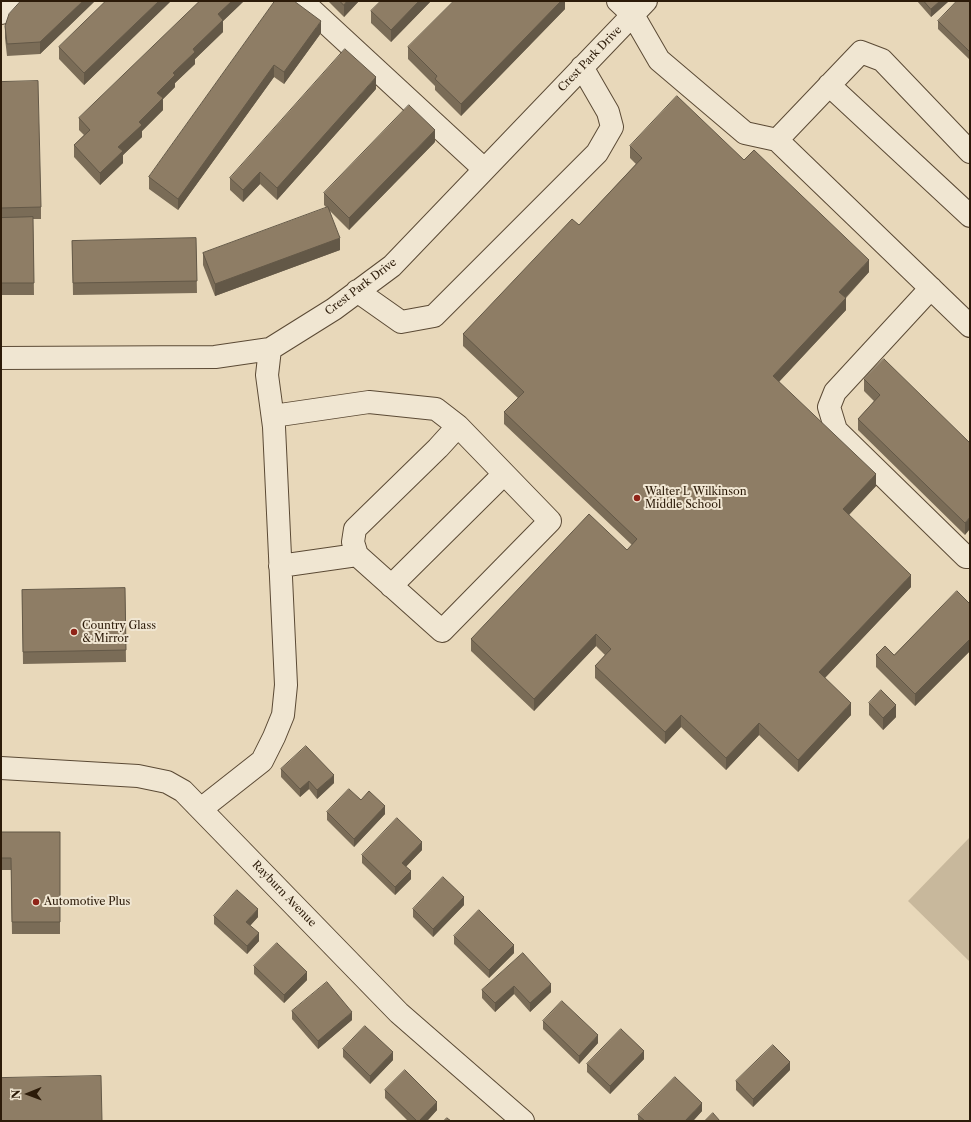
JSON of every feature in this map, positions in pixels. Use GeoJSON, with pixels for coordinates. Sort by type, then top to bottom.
{"type":"FeatureCollection","features":[{"type":"Feature","properties":{"kind":"street"},"geometry":{"type":"LineString","coordinates":[[1,13],[13,1]]}},
{"type":"Feature","properties":{"kind":"street"},"geometry":{"type":"LineString","coordinates":[[302,1],[484,169]]}},
{"type":"Feature","properties":{"kind":"street"},"geometry":{"type":"LineString","coordinates":[[632,6],[659,60],[745,133],[777,140],[970,326]]}},
{"type":"Feature","properties":{"kind":"street","name":"Crest Park Drive"},"geometry":{"type":"LineString","coordinates":[[1,358],[215,357],[270,349],[334,309],[392,266],[582,68],[632,6]]}},
{"type":"Feature","properties":{"kind":"street"},"geometry":{"type":"LineString","coordinates":[[777,140],[861,52],[882,60],[970,152]]}},
{"type":"Feature","properties":{"kind":"street"},"geometry":{"type":"LineString","coordinates":[[357,291],[401,322],[434,316],[597,153],[612,127],[608,112],[582,68]]}},
{"type":"Feature","properties":{"kind":"street"},"geometry":{"type":"LineString","coordinates":[[829,85],[970,216]]}},
{"type":"Feature","properties":{"kind":"street"},"geometry":{"type":"LineString","coordinates":[[931,288],[835,392],[829,407],[836,430],[966,557],[970,558]]}},
{"type":"Feature","properties":{"kind":"street"},"geometry":{"type":"LineString","coordinates":[[201,809],[262,760],[274,737],[283,714],[286,685],[273,416],[268,375],[270,349]]}},
{"type":"Feature","properties":{"kind":"street"},"geometry":{"type":"LineString","coordinates":[[273,416],[368,402],[436,409],[458,426],[550,521],[442,631],[357,555],[353,542],[355,529],[438,448],[458,426]]}},
{"type":"Feature","properties":{"kind":"street"},"geometry":{"type":"LineString","coordinates":[[391,586],[504,474]]}},
{"type":"Feature","properties":{"kind":"street"},"geometry":{"type":"LineString","coordinates":[[280,566],[357,555]]}},
{"type":"Feature","properties":{"kind":"street","name":"Rayburn Avenue"},"geometry":{"type":"LineString","coordinates":[[1,768],[138,776],[167,782],[184,791],[398,1013],[523,1121]]}},
{"type":"Feature","properties":{"kind":"shaded area"},"geometry":{"type":"Polygon","coordinates":[[[970,837],[970,962],[908,901],[970,837]]]}},
{"type":"Feature","properties":{"kind":"building"},"geometry":{"type":"Polygon","coordinates":[[[21,1],[83,1],[40,42],[7,44],[5,26],[9,14],[21,1]]]}},
{"type":"Feature","properties":{"kind":"building"},"geometry":{"type":"Polygon","coordinates":[[[106,1],[159,1],[84,73],[59,47],[106,1]]]}},
{"type":"Feature","properties":{"kind":"building"},"geometry":{"type":"Polygon","coordinates":[[[200,1],[232,1],[218,14],[223,20],[193,49],[195,52],[173,73],[175,75],[157,93],[163,98],[139,122],[142,125],[118,147],[123,151],[100,173],[74,145],[90,130],[79,118],[200,1]]]}},
{"type":"Feature","properties":{"kind":"building"},"geometry":{"type":"Polygon","coordinates":[[[275,1],[294,1],[321,21],[284,72],[274,65],[178,199],[149,177],[275,1]]]}},
{"type":"Feature","properties":{"kind":"building"},"geometry":{"type":"Polygon","coordinates":[[[340,1],[347,1],[344,5],[340,1]]]}},
{"type":"Feature","properties":{"kind":"building"},"geometry":{"type":"Polygon","coordinates":[[[381,1],[419,1],[391,30],[371,11],[381,1]]]}},
{"type":"Feature","properties":{"kind":"building"},"geometry":{"type":"Polygon","coordinates":[[[454,1],[561,1],[461,104],[435,79],[437,76],[408,47],[454,1]]]}},
{"type":"Feature","properties":{"kind":"building"},"geometry":{"type":"Polygon","coordinates":[[[924,1],[940,1],[931,9],[924,1]]]}},
{"type":"Feature","properties":{"kind":"building"},"geometry":{"type":"Polygon","coordinates":[[[957,1],[970,1],[970,52],[938,21],[957,1]]]}},
{"type":"Feature","properties":{"kind":"building"},"geometry":{"type":"Polygon","coordinates":[[[345,49],[376,77],[277,188],[260,172],[243,190],[230,178],[345,49]]]}},
{"type":"Feature","properties":{"kind":"building"},"geometry":{"type":"Polygon","coordinates":[[[38,81],[41,207],[1,208],[1,82],[38,81]]]}},
{"type":"Feature","properties":{"kind":"building"},"geometry":{"type":"Polygon","coordinates":[[[677,96],[744,160],[754,150],[869,260],[839,292],[846,298],[773,376],[876,474],[843,509],[911,575],[819,672],[851,703],[798,760],[759,723],[726,758],[681,715],[665,732],[595,666],[611,649],[596,634],[534,699],[471,639],[589,514],[627,550],[637,539],[504,412],[524,392],[463,334],[572,219],[579,225],[642,158],[630,146],[677,96]]]}},
{"type":"Feature","properties":{"kind":"building"},"geometry":{"type":"Polygon","coordinates":[[[409,105],[435,130],[349,218],[324,193],[409,105]]]}},
{"type":"Feature","properties":{"kind":"building"},"geometry":{"type":"Polygon","coordinates":[[[328,207],[340,238],[215,284],[203,253],[328,207]]]}},
{"type":"Feature","properties":{"kind":"building"},"geometry":{"type":"Polygon","coordinates":[[[33,217],[34,283],[1,283],[1,218],[33,217]]]}},
{"type":"Feature","properties":{"kind":"building"},"geometry":{"type":"Polygon","coordinates":[[[196,238],[197,281],[73,283],[72,241],[196,238]]]}},
{"type":"Feature","properties":{"kind":"building"},"geometry":{"type":"Polygon","coordinates":[[[884,359],[970,443],[970,517],[965,523],[858,419],[880,395],[864,379],[884,359]]]}},
{"type":"Feature","properties":{"kind":"building","name":"Country Glass & Mirror"},"geometry":{"type":"Polygon","coordinates":[[[125,588],[126,650],[23,652],[22,590],[125,588]]]}},
{"type":"Feature","properties":{"kind":"building"},"geometry":{"type":"Polygon","coordinates":[[[957,591],[970,604],[970,639],[915,694],[876,655],[885,646],[894,655],[957,591]]]}},
{"type":"Feature","properties":{"kind":"building"},"geometry":{"type":"Polygon","coordinates":[[[881,690],[896,705],[883,718],[869,703],[881,690]]]}},
{"type":"Feature","properties":{"kind":"building"},"geometry":{"type":"Polygon","coordinates":[[[306,746],[334,775],[317,790],[309,781],[300,789],[281,769],[306,746]]]}},
{"type":"Feature","properties":{"kind":"building"},"geometry":{"type":"Polygon","coordinates":[[[349,789],[361,800],[369,791],[385,806],[354,839],[327,812],[349,789]]]}},
{"type":"Feature","properties":{"kind":"building"},"geometry":{"type":"Polygon","coordinates":[[[397,818],[422,842],[402,863],[411,871],[395,887],[362,855],[397,818]]]}},
{"type":"Feature","properties":{"kind":"building","name":"Automotive Plus"},"geometry":{"type":"Polygon","coordinates":[[[1,832],[60,832],[60,922],[12,922],[11,858],[1,858],[1,832]]]}},
{"type":"Feature","properties":{"kind":"building"},"geometry":{"type":"Polygon","coordinates":[[[443,877],[464,897],[433,929],[413,909],[443,877]]]}},
{"type":"Feature","properties":{"kind":"building"},"geometry":{"type":"Polygon","coordinates":[[[237,890],[258,909],[246,922],[259,933],[247,946],[214,916],[237,890]]]}},
{"type":"Feature","properties":{"kind":"building"},"geometry":{"type":"Polygon","coordinates":[[[479,910],[514,945],[489,970],[454,936],[479,910]]]}},
{"type":"Feature","properties":{"kind":"building"},"geometry":{"type":"Polygon","coordinates":[[[277,943],[307,972],[284,995],[254,966],[277,943]]]}},
{"type":"Feature","properties":{"kind":"building"},"geometry":{"type":"Polygon","coordinates":[[[523,953],[551,984],[530,1003],[514,986],[495,1003],[482,990],[523,953]]]}},
{"type":"Feature","properties":{"kind":"building"},"geometry":{"type":"Polygon","coordinates":[[[327,982],[352,1012],[318,1041],[292,1011],[327,982]]]}},
{"type":"Feature","properties":{"kind":"building"},"geometry":{"type":"Polygon","coordinates":[[[562,1001],[598,1035],[579,1056],[543,1021],[562,1001]]]}},
{"type":"Feature","properties":{"kind":"building"},"geometry":{"type":"Polygon","coordinates":[[[365,1026],[393,1052],[370,1076],[343,1049],[365,1026]]]}},
{"type":"Feature","properties":{"kind":"building"},"geometry":{"type":"Polygon","coordinates":[[[621,1029],[644,1051],[610,1086],[587,1064],[621,1029]]]}},
{"type":"Feature","properties":{"kind":"building"},"geometry":{"type":"Polygon","coordinates":[[[773,1045],[790,1062],[753,1099],[736,1081],[773,1045]]]}},
{"type":"Feature","properties":{"kind":"building"},"geometry":{"type":"Polygon","coordinates":[[[405,1070],[437,1102],[419,1121],[417,1121],[385,1090],[405,1070]]]}},
{"type":"Feature","properties":{"kind":"building"},"geometry":{"type":"Polygon","coordinates":[[[101,1076],[102,1121],[1,1121],[1,1078],[101,1076]]]}},
{"type":"Feature","properties":{"kind":"building"},"geometry":{"type":"Polygon","coordinates":[[[675,1077],[702,1103],[685,1121],[645,1121],[638,1115],[675,1077]]]}},
{"type":"Feature","properties":{"kind":"building"},"geometry":{"type":"Polygon","coordinates":[[[713,1113],[720,1121],[705,1121],[713,1113]]]}},
{"type":"Feature","properties":{"kind":"building"},"geometry":{"type":"Polygon","coordinates":[[[447,1118],[451,1121],[444,1121],[447,1118]]]}},
{"type":"Feature","properties":{"kind":"place","name":"Walter L Wilkinson Middle School"},"geometry":{"type":"Point","coordinates":[637,498]}},
{"type":"Feature","properties":{"kind":"place","name":"Country Glass & Mirror"},"geometry":{"type":"Point","coordinates":[74,632]}},
{"type":"Feature","properties":{"kind":"place","name":"Automotive Plus"},"geometry":{"type":"Point","coordinates":[36,902]}}]}
